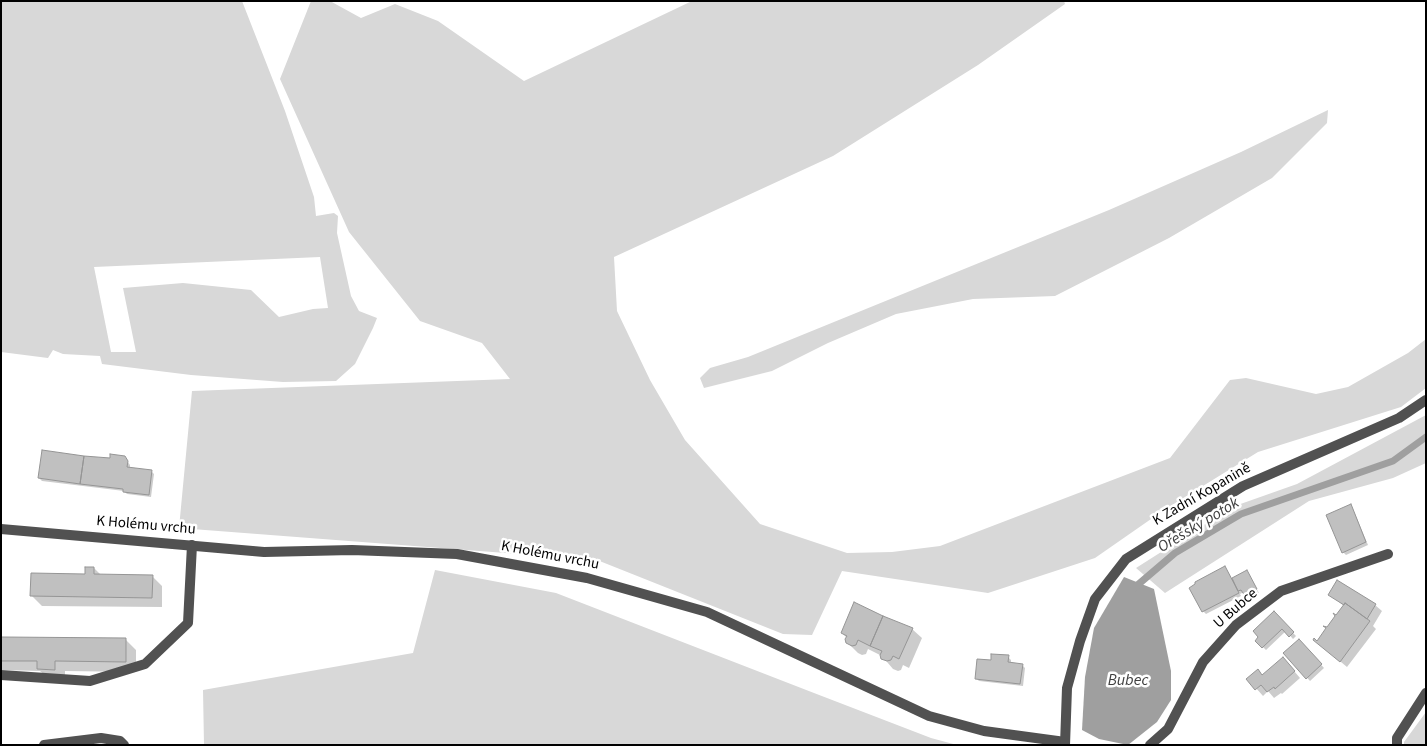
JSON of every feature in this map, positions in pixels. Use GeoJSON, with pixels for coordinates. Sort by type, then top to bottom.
{"type":"FeatureCollection","features":[{"type":"Feature","properties":{"kind":"street","name":"K Zadní Kopanině"},"geometry":{"type":"LineString","coordinates":[[1065,744],[1067,688],[1080,641],[1095,599],[1126,559],[1243,486],[1399,418],[1426,400]]}},
{"type":"Feature","properties":{"kind":"street","name":"K Holému vrchu"},"geometry":{"type":"LineString","coordinates":[[1,529],[264,552],[352,550],[457,554],[587,578],[707,612],[929,716],[984,731],[1065,744]]}},
{"type":"Feature","properties":{"kind":"street"},"geometry":{"type":"LineString","coordinates":[[1,675],[90,681],[146,664],[188,623],[192,545]]}},
{"type":"Feature","properties":{"kind":"street","name":"U Bubce"},"geometry":{"type":"LineString","coordinates":[[1150,745],[1168,729],[1204,662],[1236,625],[1281,592],[1388,554]]}},
{"type":"Feature","properties":{"kind":"street"},"geometry":{"type":"LineString","coordinates":[[1397,745],[1397,738],[1426,693]]}},
{"type":"Feature","properties":{"kind":"street"},"geometry":{"type":"LineString","coordinates":[[44,745],[101,738],[120,741],[124,745]]}},
{"type":"Feature","properties":{"kind":"shaded area"},"geometry":{"type":"Polygon","coordinates":[[[1,1],[242,1],[285,111],[314,197],[316,216],[334,213],[338,216],[337,233],[351,296],[359,311],[377,318],[355,364],[336,381],[283,382],[191,375],[102,364],[100,356],[63,354],[53,350],[48,358],[1,352],[1,1]],[[320,257],[94,267],[111,352],[136,352],[123,288],[183,283],[251,290],[279,317],[313,309],[328,308],[320,257]]]}},
{"type":"Feature","properties":{"kind":"shaded area"},"geometry":{"type":"Polygon","coordinates":[[[311,1],[330,1],[361,18],[395,4],[438,21],[524,81],[692,1],[1064,1],[1065,4],[978,65],[833,156],[614,257],[617,311],[650,380],[685,440],[760,524],[847,553],[892,552],[940,546],[1170,458],[1230,380],[1246,378],[1316,394],[1348,387],[1408,353],[1426,339],[1426,388],[1401,407],[1258,452],[1164,510],[1095,558],[988,593],[842,571],[812,635],[783,634],[597,560],[179,528],[192,391],[510,379],[482,343],[420,321],[349,232],[280,79],[311,1]]]}},
{"type":"Feature","properties":{"kind":"shaded area"},"geometry":{"type":"Polygon","coordinates":[[[1328,110],[1327,123],[1272,178],[1169,238],[1055,296],[973,299],[896,314],[828,343],[772,371],[704,388],[700,378],[710,368],[748,357],[1109,210],[1241,152],[1328,110]]]}},
{"type":"Feature","properties":{"kind":"shaded area"},"geometry":{"type":"Polygon","coordinates":[[[1426,415],[1426,463],[1393,478],[1309,501],[1165,593],[1136,568],[1232,507],[1297,484],[1426,415]]]}},
{"type":"Feature","properties":{"kind":"shaded area"},"geometry":{"type":"Polygon","coordinates":[[[435,570],[556,593],[931,738],[957,745],[204,745],[203,690],[413,653],[435,570]]]}},
{"type":"Feature","properties":{"kind":"shaded area"},"geometry":{"type":"Polygon","coordinates":[[[1426,712],[1426,745],[1404,745],[1404,742],[1426,712]]]}},
{"type":"Feature","properties":{"kind":"water","name":"Bubec"},"geometry":{"type":"Polygon","coordinates":[[[1124,577],[1154,589],[1171,671],[1171,700],[1157,722],[1128,745],[1099,739],[1082,730],[1085,677],[1094,628],[1124,577]]]}},
{"type":"Feature","properties":{"kind":"building"},"geometry":{"type":"Polygon","coordinates":[[[42,450],[84,456],[80,484],[38,478],[42,450]]]}},
{"type":"Feature","properties":{"kind":"building"},"geometry":{"type":"Polygon","coordinates":[[[110,454],[125,456],[128,461],[127,467],[152,470],[149,495],[123,492],[123,489],[80,484],[84,456],[110,458],[110,454]]]}},
{"type":"Feature","properties":{"kind":"building"},"geometry":{"type":"Polygon","coordinates":[[[1351,504],[1366,542],[1342,553],[1326,515],[1351,504]]]}},
{"type":"Feature","properties":{"kind":"building"},"geometry":{"type":"Polygon","coordinates":[[[1225,566],[1239,593],[1202,612],[1189,588],[1195,582],[1225,566]]]}},
{"type":"Feature","properties":{"kind":"building"},"geometry":{"type":"Polygon","coordinates":[[[85,567],[94,567],[94,574],[153,575],[152,598],[30,596],[31,573],[85,574],[85,567]]]}},
{"type":"Feature","properties":{"kind":"building"},"geometry":{"type":"Polygon","coordinates":[[[1247,570],[1257,589],[1245,596],[1241,590],[1238,591],[1232,578],[1247,570]]]}},
{"type":"Feature","properties":{"kind":"building"},"geometry":{"type":"Polygon","coordinates":[[[1337,580],[1376,604],[1367,619],[1345,603],[1344,605],[1328,595],[1337,580]]]}},
{"type":"Feature","properties":{"kind":"building"},"geometry":{"type":"Polygon","coordinates":[[[854,602],[883,616],[870,646],[858,640],[856,645],[852,646],[846,643],[845,639],[847,636],[841,633],[854,602]]]}},
{"type":"Feature","properties":{"kind":"building"},"geometry":{"type":"Polygon","coordinates":[[[1345,603],[1370,621],[1340,662],[1313,640],[1314,638],[1317,641],[1326,628],[1323,626],[1327,627],[1335,616],[1333,613],[1336,615],[1345,603]]]}},
{"type":"Feature","properties":{"kind":"building"},"geometry":{"type":"Polygon","coordinates":[[[1274,611],[1294,632],[1289,637],[1282,629],[1262,648],[1255,641],[1258,637],[1253,631],[1274,611]]]}},
{"type":"Feature","properties":{"kind":"building"},"geometry":{"type":"Polygon","coordinates":[[[883,616],[913,628],[899,659],[893,656],[891,660],[887,661],[881,659],[882,651],[870,646],[883,616]]]}},
{"type":"Feature","properties":{"kind":"building"},"geometry":{"type":"Polygon","coordinates":[[[1,637],[126,638],[126,662],[55,661],[55,670],[37,669],[37,661],[1,661],[1,637]]]}},
{"type":"Feature","properties":{"kind":"building"},"geometry":{"type":"Polygon","coordinates":[[[1299,639],[1322,664],[1306,679],[1283,653],[1299,639]]]}},
{"type":"Feature","properties":{"kind":"building"},"geometry":{"type":"Polygon","coordinates":[[[991,654],[1009,655],[1008,662],[1023,664],[1020,684],[975,679],[977,659],[991,660],[991,654]]]}},
{"type":"Feature","properties":{"kind":"building"},"geometry":{"type":"Polygon","coordinates":[[[1283,657],[1295,671],[1275,689],[1274,687],[1267,692],[1261,685],[1255,690],[1246,679],[1258,669],[1262,675],[1283,657]]]}},
{"type":"Feature","properties":{"kind":"waterway","name":"Ořešský potok"},"geometry":{"type":"LineString","coordinates":[[1134,588],[1175,553],[1241,514],[1393,461],[1426,437]]}}]}
